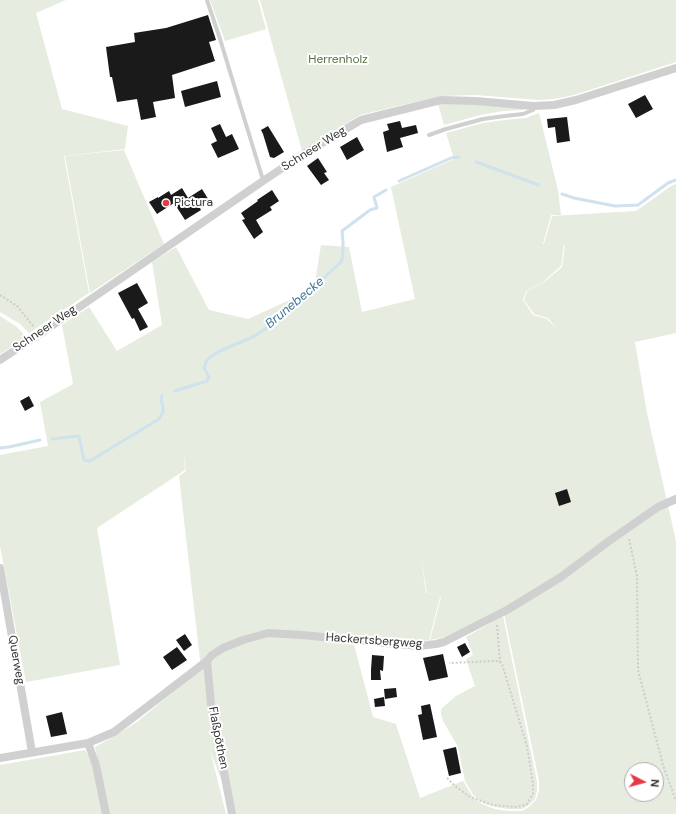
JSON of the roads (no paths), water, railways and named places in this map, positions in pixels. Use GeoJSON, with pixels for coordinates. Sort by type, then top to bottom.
{"type":"FeatureCollection","features":[{"type":"Feature","properties":{"kind":"street","name":"Schneer Weg"},"geometry":{"type":"LineString","coordinates":[[0,360],[302,155],[361,120],[441,100],[476,101],[533,106],[554,105],[576,100],[676,68]]}},
{"type":"Feature","properties":{"kind":"street","name":"Hackertsbergweg"},"geometry":{"type":"LineString","coordinates":[[0,758],[88,743],[114,732],[207,661],[212,655],[223,648],[243,640],[268,633],[419,646],[444,642],[507,610],[561,577],[658,507],[676,500]]}},
{"type":"Feature","properties":{"kind":"street","name":"Querweg"},"geometry":{"type":"LineString","coordinates":[[0,568],[32,752]]}},
{"type":"Feature","properties":{"kind":"street","name":"Flaßpöthen"},"geometry":{"type":"LineString","coordinates":[[207,661],[212,704],[232,814]]}},
{"type":"Feature","properties":{"kind":"street"},"geometry":{"type":"LineString","coordinates":[[88,743],[96,765],[106,814]]}},
{"type":"Feature","properties":{"kind":"lane"},"geometry":{"type":"LineString","coordinates":[[207,0],[263,181]]}},
{"type":"Feature","properties":{"kind":"lane"},"geometry":{"type":"LineString","coordinates":[[428,135],[482,119],[523,114],[532,110],[533,106]]}},
{"type":"Feature","properties":{"kind":"waterway","name":"Brunebecke"},"geometry":{"type":"LineString","coordinates":[[399,181],[451,158],[459,157]]}},
{"type":"Feature","properties":{"kind":"waterway","name":"Brunebecke"},"geometry":{"type":"LineString","coordinates":[[476,162],[539,185]]}},
{"type":"Feature","properties":{"kind":"waterway","name":"Brunebecke"},"geometry":{"type":"LineString","coordinates":[[562,194],[574,198],[615,206],[638,205],[668,183],[676,180]]}},
{"type":"Feature","properties":{"kind":"waterway","name":"Brunebecke"},"geometry":{"type":"LineString","coordinates":[[175,391],[207,381],[209,377],[204,368],[207,360],[222,350],[255,336],[272,324],[339,264],[342,260],[343,253],[342,231],[370,210],[377,208],[374,197],[386,190]]}},
{"type":"Feature","properties":{"kind":"waterway","name":"Brunebecke"},"geometry":{"type":"LineString","coordinates":[[52,439],[79,436],[84,460],[90,461],[159,419],[163,412],[161,400],[162,395]]}},
{"type":"Feature","properties":{"kind":"waterway"},"geometry":{"type":"LineString","coordinates":[[0,448],[40,440]]}},
{"type":"Feature","properties":{"kind":"place","name":"Pictura"},"geometry":{"type":"Point","coordinates":[166,203]}},
{"type":"Feature","properties":{"kind":"park label","name":"Herrenholz"},"geometry":{"type":"Point","coordinates":[338,60]}}]}
